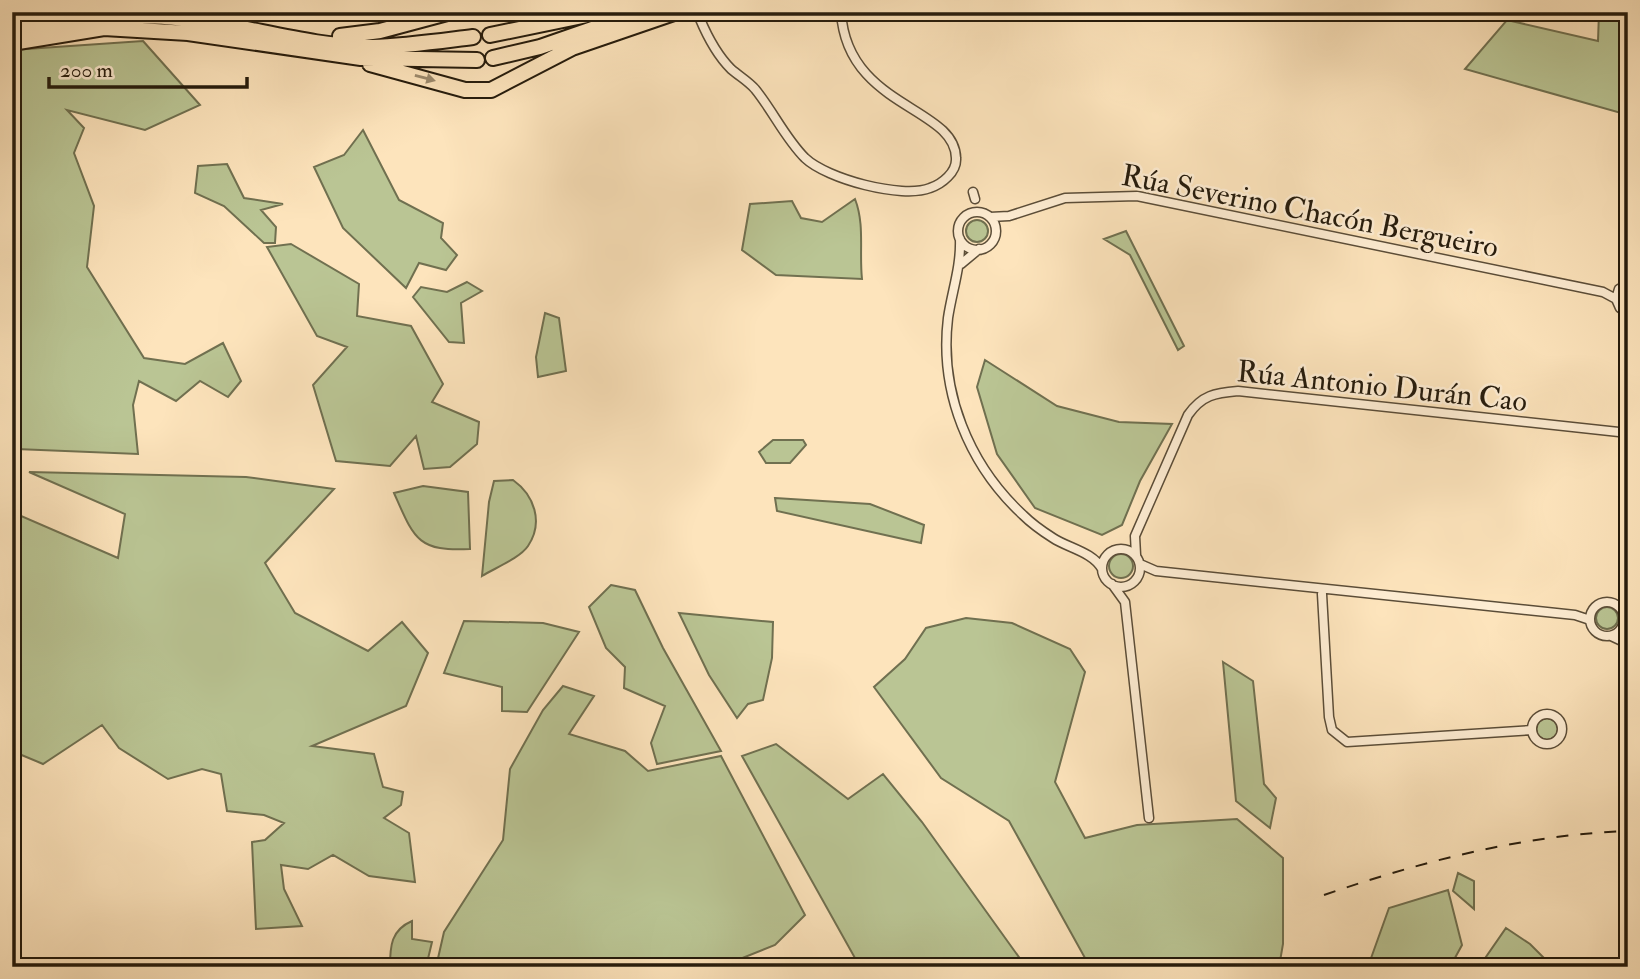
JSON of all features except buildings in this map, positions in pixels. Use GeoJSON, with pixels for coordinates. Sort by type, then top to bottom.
{"type":"FeatureCollection","features":[{"type":"Feature","properties":{"kind":"highway"},"geometry":{"type":"LineString","coordinates":[[282,36],[353,37],[451,12]]}},
{"type":"Feature","properties":{"kind":"highway"},"geometry":{"type":"LineString","coordinates":[[490,35],[602,12]]}},
{"type":"Feature","properties":{"kind":"highway"},"geometry":{"type":"LineString","coordinates":[[493,58],[540,47],[641,12]]}},
{"type":"Feature","properties":{"kind":"highway"},"geometry":{"type":"LineString","coordinates":[[12,43],[104,28],[188,33],[335,56],[455,88],[491,90],[515,80],[542,61],[572,48],[677,12]]}},
{"type":"Feature","properties":{"kind":"highway"},"geometry":{"type":"LineString","coordinates":[[12,31],[50,22],[114,16],[186,19],[282,36],[371,47],[473,37]]}},
{"type":"Feature","properties":{"kind":"highway"},"geometry":{"type":"LineString","coordinates":[[335,56],[477,60]]}},
{"type":"Feature","properties":{"kind":"street"},"geometry":{"type":"LineString","coordinates":[[701,19],[717,52],[764,100],[792,143],[807,160],[828,172],[907,193],[937,186],[947,178],[957,159],[948,136],[934,121],[883,92],[862,72],[849,51],[841,12]]}},
{"type":"Feature","properties":{"kind":"street","name":"Rúa Severino Chacón Bergueiro"},"geometry":{"type":"LineString","coordinates":[[990,217],[1009,216],[1065,198],[1137,196],[1603,292],[1616,299]]}},
{"type":"Feature","properties":{"kind":"street"},"geometry":{"type":"LineString","coordinates":[[961,264],[979,249],[990,244],[995,226],[990,217],[977,212],[964,217],[958,230],[961,264],[951,299],[946,342],[950,385],[964,434],[986,474],[1022,514],[1054,539],[1090,556],[1125,602],[1149,818]]}},
{"type":"Feature","properties":{"kind":"street","name":"Rúa Severino Chacón Bergueiro"},"geometry":{"type":"LineString","coordinates":[[995,226],[1009,216]]}},
{"type":"Feature","properties":{"kind":"street"},"geometry":{"type":"LineString","coordinates":[[960,239],[968,247],[979,249]]}},
{"type":"Feature","properties":{"kind":"street"},"geometry":{"type":"LineString","coordinates":[[1624,286],[1616,299],[1620,308],[1628,313]]}},
{"type":"Feature","properties":{"kind":"street","name":"Rúa Severino Chacón Bergueiro"},"geometry":{"type":"LineString","coordinates":[[1603,292],[1624,286]]}},
{"type":"Feature","properties":{"kind":"street","name":"Rúa Antonio Durán Cao"},"geometry":{"type":"LineString","coordinates":[[1136,555],[1135,536],[1188,415],[1201,399],[1217,393],[1238,391],[1628,433]]}},
{"type":"Feature","properties":{"kind":"street","name":"Rúa Antonio Durán Cao"},"geometry":{"type":"LineString","coordinates":[[1120,548],[1135,536]]}},
{"type":"Feature","properties":{"kind":"street"},"geometry":{"type":"LineString","coordinates":[[1090,556],[1108,554],[1120,548],[1136,555],[1140,565],[1125,602]]}},
{"type":"Feature","properties":{"kind":"street"},"geometry":{"type":"LineString","coordinates":[[1102,569],[1108,554]]}},
{"type":"Feature","properties":{"kind":"street"},"geometry":{"type":"LineString","coordinates":[[1140,565],[1156,571],[1575,615],[1590,620],[1597,633],[1628,642],[1625,613],[1613,603],[1603,602],[1575,615]]}},
{"type":"Feature","properties":{"kind":"street"},"geometry":{"type":"LineString","coordinates":[[1112,584],[1124,586],[1136,578],[1156,571]]}},
{"type":"Feature","properties":{"kind":"street"},"geometry":{"type":"LineString","coordinates":[[1322,594],[1329,717],[1338,736],[1347,742],[1532,730]]}},
{"type":"Feature","properties":{"kind":"street"},"geometry":{"type":"LineString","coordinates":[[1590,620],[1595,607]]}},
{"type":"Feature","properties":{"kind":"street"},"geometry":{"type":"LineString","coordinates":[[1611,636],[1625,624]]}},
{"type":"Feature","properties":{"kind":"green space"},"geometry":{"type":"Polygon","coordinates":[[[1599,12],[1628,12],[1628,115],[1465,69],[1507,20],[1598,41],[1599,12]]]}},
{"type":"Feature","properties":{"kind":"green space"},"geometry":{"type":"Polygon","coordinates":[[[143,41],[200,105],[145,130],[67,110],[84,128],[74,153],[94,206],[87,267],[144,358],[185,364],[223,343],[241,381],[228,397],[200,381],[176,401],[139,381],[133,405],[138,454],[16,449],[12,445],[12,50],[143,41]]]}},
{"type":"Feature","properties":{"kind":"green space"},"geometry":{"type":"Polygon","coordinates":[[[363,130],[399,200],[443,223],[441,238],[457,255],[446,270],[419,263],[406,288],[343,228],[314,167],[344,155],[363,130]]]}},
{"type":"Feature","properties":{"kind":"green space"},"geometry":{"type":"Polygon","coordinates":[[[227,164],[244,198],[283,204],[261,210],[276,227],[275,243],[264,243],[224,206],[195,193],[198,166],[227,164]]]}},
{"type":"Feature","properties":{"kind":"green space"},"geometry":{"type":"Polygon","coordinates":[[[855,199],[861,228],[862,279],[776,275],[742,250],[750,204],[792,201],[801,218],[822,222],[855,199]]]}},
{"type":"Feature","properties":{"kind":"green space"},"geometry":{"type":"Polygon","coordinates":[[[977,220],[985,223],[988,231],[985,239],[977,242],[969,239],[966,231],[969,223],[977,220]]]}},
{"type":"Feature","properties":{"kind":"green space"},"geometry":{"type":"Polygon","coordinates":[[[1126,231],[1184,346],[1178,350],[1130,255],[1104,239],[1126,231]]]}},
{"type":"Feature","properties":{"kind":"green space"},"geometry":{"type":"Polygon","coordinates":[[[291,244],[359,284],[357,316],[411,326],[443,384],[432,402],[479,422],[477,444],[450,467],[424,469],[416,436],[390,466],[336,461],[313,385],[347,347],[317,336],[267,247],[291,244]]]}},
{"type":"Feature","properties":{"kind":"green space"},"geometry":{"type":"Polygon","coordinates":[[[467,282],[482,291],[461,303],[464,343],[449,342],[413,297],[421,287],[447,292],[467,282]]]}},
{"type":"Feature","properties":{"kind":"green space"},"geometry":{"type":"Polygon","coordinates":[[[545,313],[559,318],[566,371],[538,377],[536,357],[545,313]]]}},
{"type":"Feature","properties":{"kind":"green space"},"geometry":{"type":"Polygon","coordinates":[[[985,360],[1057,406],[1119,422],[1172,424],[1140,481],[1122,525],[1102,535],[1035,508],[997,454],[977,387],[985,360]]]}},
{"type":"Feature","properties":{"kind":"green space"},"geometry":{"type":"Polygon","coordinates":[[[773,440],[803,440],[806,445],[790,463],[766,463],[759,452],[773,440]]]}},
{"type":"Feature","properties":{"kind":"green space"},"geometry":{"type":"Polygon","coordinates":[[[29,472],[246,477],[334,489],[265,563],[295,613],[368,651],[402,622],[428,653],[406,706],[312,746],[374,754],[383,787],[403,792],[401,805],[384,818],[409,833],[415,882],[369,876],[333,855],[308,869],[281,865],[284,889],[302,926],[256,929],[252,842],[265,840],[284,823],[264,815],[227,811],[221,774],[202,769],[168,779],[119,748],[102,725],[43,764],[12,751],[12,512],[118,558],[125,514],[29,472]]]}},
{"type":"Feature","properties":{"kind":"green space"},"geometry":{"type":"Polygon","coordinates":[[[513,480],[531,501],[536,519],[533,537],[519,555],[482,576],[489,502],[494,481],[513,480]]]}},
{"type":"Feature","properties":{"kind":"green space"},"geometry":{"type":"Polygon","coordinates":[[[423,486],[468,492],[470,549],[439,548],[420,539],[413,531],[394,493],[423,486]]]}},
{"type":"Feature","properties":{"kind":"green space"},"geometry":{"type":"Polygon","coordinates":[[[775,498],[870,504],[924,525],[921,543],[777,511],[775,498]]]}},
{"type":"Feature","properties":{"kind":"green space"},"geometry":{"type":"Polygon","coordinates":[[[1121,554],[1130,557],[1133,566],[1130,575],[1121,578],[1112,575],[1109,566],[1112,557],[1121,554]]]}},
{"type":"Feature","properties":{"kind":"green space"},"geometry":{"type":"Polygon","coordinates":[[[611,585],[635,590],[663,648],[721,751],[657,764],[651,743],[665,706],[624,688],[625,667],[606,648],[589,607],[611,585]]]}},
{"type":"Feature","properties":{"kind":"green space"},"geometry":{"type":"Polygon","coordinates":[[[1607,607],[1615,610],[1618,618],[1615,626],[1607,629],[1599,626],[1596,618],[1599,610],[1607,607]]]}},
{"type":"Feature","properties":{"kind":"green space"},"geometry":{"type":"Polygon","coordinates":[[[679,613],[773,622],[772,658],[763,700],[748,704],[737,718],[709,675],[679,613]]]}},
{"type":"Feature","properties":{"kind":"green space"},"geometry":{"type":"Polygon","coordinates":[[[966,618],[1012,623],[1070,649],[1085,672],[1055,782],[1085,838],[1137,825],[1237,819],[1283,858],[1283,944],[1279,967],[1090,967],[1009,821],[941,778],[874,687],[905,659],[926,628],[966,618]]]}},
{"type":"Feature","properties":{"kind":"green space"},"geometry":{"type":"Polygon","coordinates":[[[464,621],[543,623],[579,632],[527,712],[502,711],[502,687],[444,673],[464,621]]]}},
{"type":"Feature","properties":{"kind":"green space"},"geometry":{"type":"Polygon","coordinates":[[[1223,662],[1253,681],[1264,784],[1276,798],[1270,828],[1236,801],[1223,662]]]}},
{"type":"Feature","properties":{"kind":"green space"},"geometry":{"type":"Polygon","coordinates":[[[563,686],[594,696],[569,734],[625,751],[648,771],[721,756],[805,915],[775,945],[720,967],[436,967],[444,932],[503,840],[510,769],[543,710],[563,686]]]}},
{"type":"Feature","properties":{"kind":"green space"},"geometry":{"type":"Polygon","coordinates":[[[1547,718],[1555,721],[1558,729],[1555,737],[1547,740],[1539,737],[1536,729],[1539,721],[1547,718]]]}},
{"type":"Feature","properties":{"kind":"green space"},"geometry":{"type":"Polygon","coordinates":[[[776,744],[848,799],[883,774],[922,822],[1026,967],[860,967],[742,756],[776,744]]]}},
{"type":"Feature","properties":{"kind":"green space"},"geometry":{"type":"Polygon","coordinates":[[[1458,873],[1474,881],[1474,909],[1453,891],[1458,873]]]}},
{"type":"Feature","properties":{"kind":"green space"},"geometry":{"type":"Polygon","coordinates":[[[1448,890],[1462,945],[1450,967],[1371,967],[1370,961],[1389,908],[1448,890]]]}},
{"type":"Feature","properties":{"kind":"green space"},"geometry":{"type":"Polygon","coordinates":[[[412,921],[412,939],[432,942],[426,967],[390,967],[393,940],[400,929],[412,921]]]}},
{"type":"Feature","properties":{"kind":"green space"},"geometry":{"type":"Polygon","coordinates":[[[1506,928],[1530,944],[1553,967],[1479,967],[1506,928]]]}},
{"type":"Feature","properties":{"kind":"railway"},"geometry":{"type":"LineString","coordinates":[[1324,895],[1398,871],[1474,852],[1550,838],[1628,831]]}}]}
